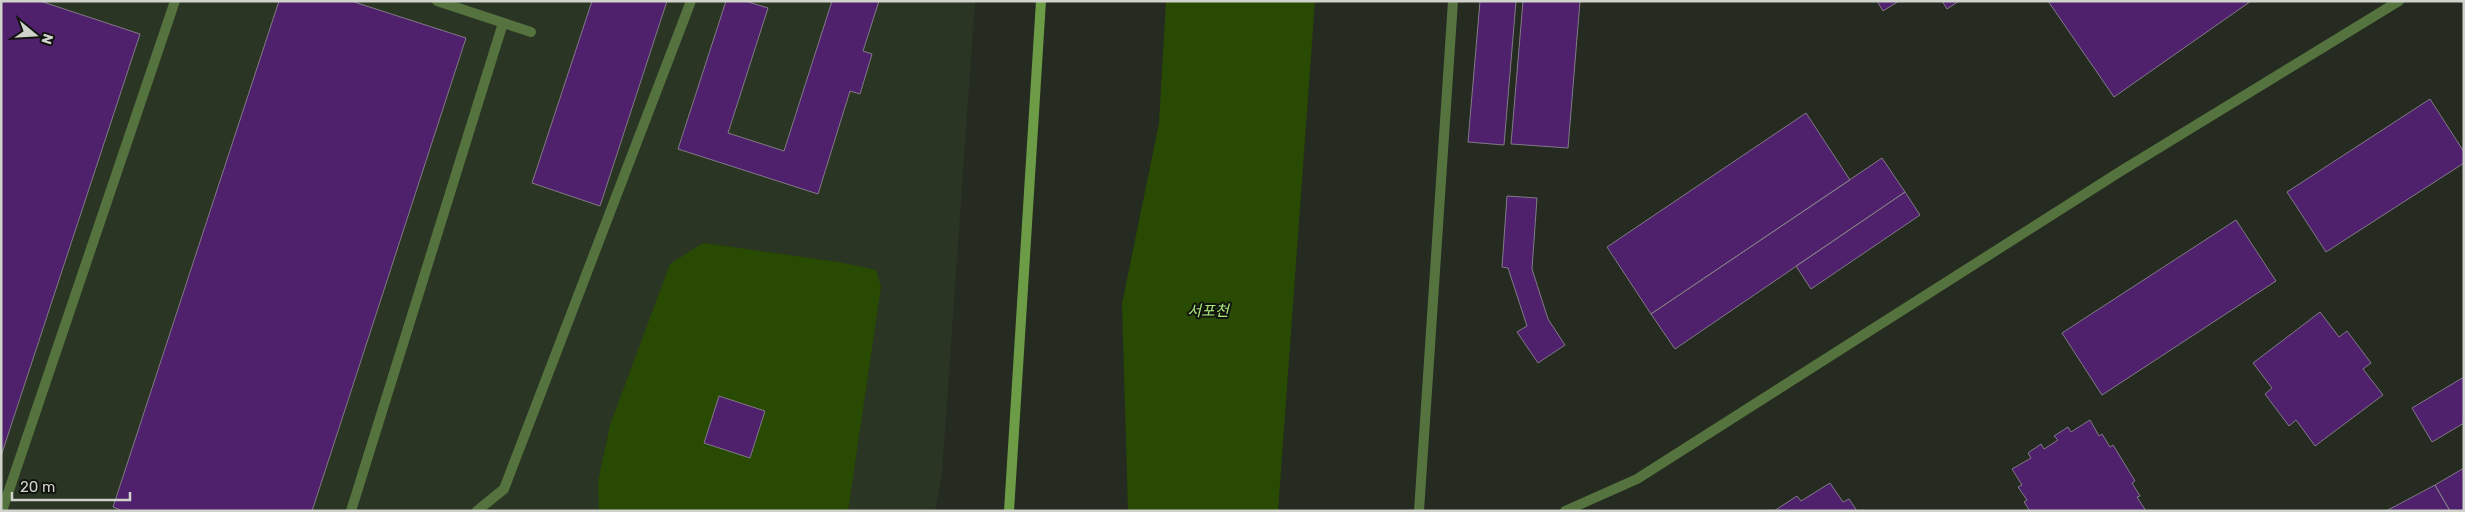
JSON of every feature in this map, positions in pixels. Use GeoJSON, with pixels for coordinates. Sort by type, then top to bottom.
{"type":"FeatureCollection","features":[{"type":"Feature","properties":{"kind":"main road"},"geometry":{"type":"LineString","coordinates":[[1009,511],[1041,1]]}},
{"type":"Feature","properties":{"kind":"street"},"geometry":{"type":"LineString","coordinates":[[2,511],[175,1]]}},
{"type":"Feature","properties":{"kind":"street"},"geometry":{"type":"LineString","coordinates":[[437,1],[531,32]]}},
{"type":"Feature","properties":{"kind":"street"},"geometry":{"type":"LineString","coordinates":[[477,511],[504,490],[691,1]]}},
{"type":"Feature","properties":{"kind":"street"},"geometry":{"type":"LineString","coordinates":[[1419,511],[1453,1]]}},
{"type":"Feature","properties":{"kind":"street"},"geometry":{"type":"LineString","coordinates":[[1565,511],[1637,479],[2121,171],[2399,1]]}},
{"type":"Feature","properties":{"kind":"street"},"geometry":{"type":"LineString","coordinates":[[351,511],[503,22]]}},
{"type":"Feature","properties":{"kind":"shaded area"},"geometry":{"type":"Polygon","coordinates":[[[1,1],[975,1],[942,473],[935,511],[1,511],[1,1]]]}},
{"type":"Feature","properties":{"kind":"water","name":"서포천"},"geometry":{"type":"Polygon","coordinates":[[[1166,1],[1315,1],[1278,511],[1128,511],[1122,304],[1159,123],[1166,1]]]}},
{"type":"Feature","properties":{"kind":"water"},"geometry":{"type":"Polygon","coordinates":[[[703,243],[838,262],[876,270],[881,287],[848,511],[599,511],[598,482],[610,425],[670,264],[703,243]]]}},
{"type":"Feature","properties":{"kind":"building"},"geometry":{"type":"Polygon","coordinates":[[[1,1],[40,1],[140,34],[1,456],[1,1]]]}},
{"type":"Feature","properties":{"kind":"building"},"geometry":{"type":"Polygon","coordinates":[[[279,1],[351,1],[466,38],[312,511],[123,511],[113,507],[279,1]]]}},
{"type":"Feature","properties":{"kind":"building"},"geometry":{"type":"Polygon","coordinates":[[[592,1],[667,1],[600,206],[532,183],[592,1]]]}},
{"type":"Feature","properties":{"kind":"building"},"geometry":{"type":"Polygon","coordinates":[[[726,1],[745,1],[768,8],[728,133],[784,151],[832,1],[879,1],[863,51],[872,54],[860,94],[850,91],[818,194],[678,149],[726,1]]]}},
{"type":"Feature","properties":{"kind":"building"},"geometry":{"type":"Polygon","coordinates":[[[1480,1],[1516,1],[1504,145],[1468,142],[1480,1]]]}},
{"type":"Feature","properties":{"kind":"building"},"geometry":{"type":"Polygon","coordinates":[[[1523,1],[1580,1],[1568,148],[1511,144],[1523,1]]]}},
{"type":"Feature","properties":{"kind":"building"},"geometry":{"type":"Polygon","coordinates":[[[1877,1],[1899,1],[1883,11],[1877,1]]]}},
{"type":"Feature","properties":{"kind":"building"},"geometry":{"type":"Polygon","coordinates":[[[1942,1],[1959,1],[1947,9],[1942,1]]]}},
{"type":"Feature","properties":{"kind":"building"},"geometry":{"type":"Polygon","coordinates":[[[2048,1],[2251,1],[2114,97],[2048,1]]]}},
{"type":"Feature","properties":{"kind":"building"},"geometry":{"type":"Polygon","coordinates":[[[2430,99],[2464,152],[2464,163],[2326,252],[2287,192],[2430,99]]]}},
{"type":"Feature","properties":{"kind":"building"},"geometry":{"type":"Polygon","coordinates":[[[1806,113],[1850,180],[1651,314],[1607,247],[1806,113]]]}},
{"type":"Feature","properties":{"kind":"building"},"geometry":{"type":"Polygon","coordinates":[[[1882,158],[1905,192],[1675,349],[1651,314],[1882,158]]]}},
{"type":"Feature","properties":{"kind":"building"},"geometry":{"type":"Polygon","coordinates":[[[1905,192],[1920,215],[1811,289],[1796,266],[1905,192]]]}},
{"type":"Feature","properties":{"kind":"building"},"geometry":{"type":"Polygon","coordinates":[[[1507,196],[1537,198],[1532,269],[1548,319],[1565,345],[1538,363],[1517,332],[1527,326],[1508,268],[1502,267],[1507,196]]]}},
{"type":"Feature","properties":{"kind":"building"},"geometry":{"type":"Polygon","coordinates":[[[2236,220],[2276,281],[2102,395],[2062,333],[2236,220]]]}},
{"type":"Feature","properties":{"kind":"building"},"geometry":{"type":"Polygon","coordinates":[[[2320,312],[2339,337],[2347,331],[2371,363],[2363,369],[2383,395],[2315,446],[2296,420],[2289,426],[2265,394],[2272,388],[2253,363],[2320,312]]]}},
{"type":"Feature","properties":{"kind":"building"},"geometry":{"type":"Polygon","coordinates":[[[2464,377],[2464,423],[2432,442],[2412,408],[2464,377]]]}},
{"type":"Feature","properties":{"kind":"building"},"geometry":{"type":"Polygon","coordinates":[[[719,396],[765,411],[750,458],[704,443],[719,396]]]}},
{"type":"Feature","properties":{"kind":"building"},"geometry":{"type":"Polygon","coordinates":[[[2090,420],[2099,436],[2102,434],[2110,447],[2113,445],[2135,481],[2132,483],[2140,496],[2137,497],[2146,511],[2030,511],[2024,502],[2027,500],[2018,487],[2022,485],[2012,469],[2031,458],[2028,453],[2041,444],[2044,449],[2058,440],[2054,436],[2068,427],[2071,432],[2090,420]]]}},
{"type":"Feature","properties":{"kind":"building"},"geometry":{"type":"Polygon","coordinates":[[[2464,468],[2464,511],[2450,511],[2435,485],[2464,468]]]}},
{"type":"Feature","properties":{"kind":"building"},"geometry":{"type":"Polygon","coordinates":[[[1830,483],[1843,502],[1849,499],[1857,511],[1774,511],[1797,496],[1801,501],[1830,483]]]}},
{"type":"Feature","properties":{"kind":"building"},"geometry":{"type":"Polygon","coordinates":[[[2435,485],[2450,511],[2386,511],[2435,485]]]}}]}
